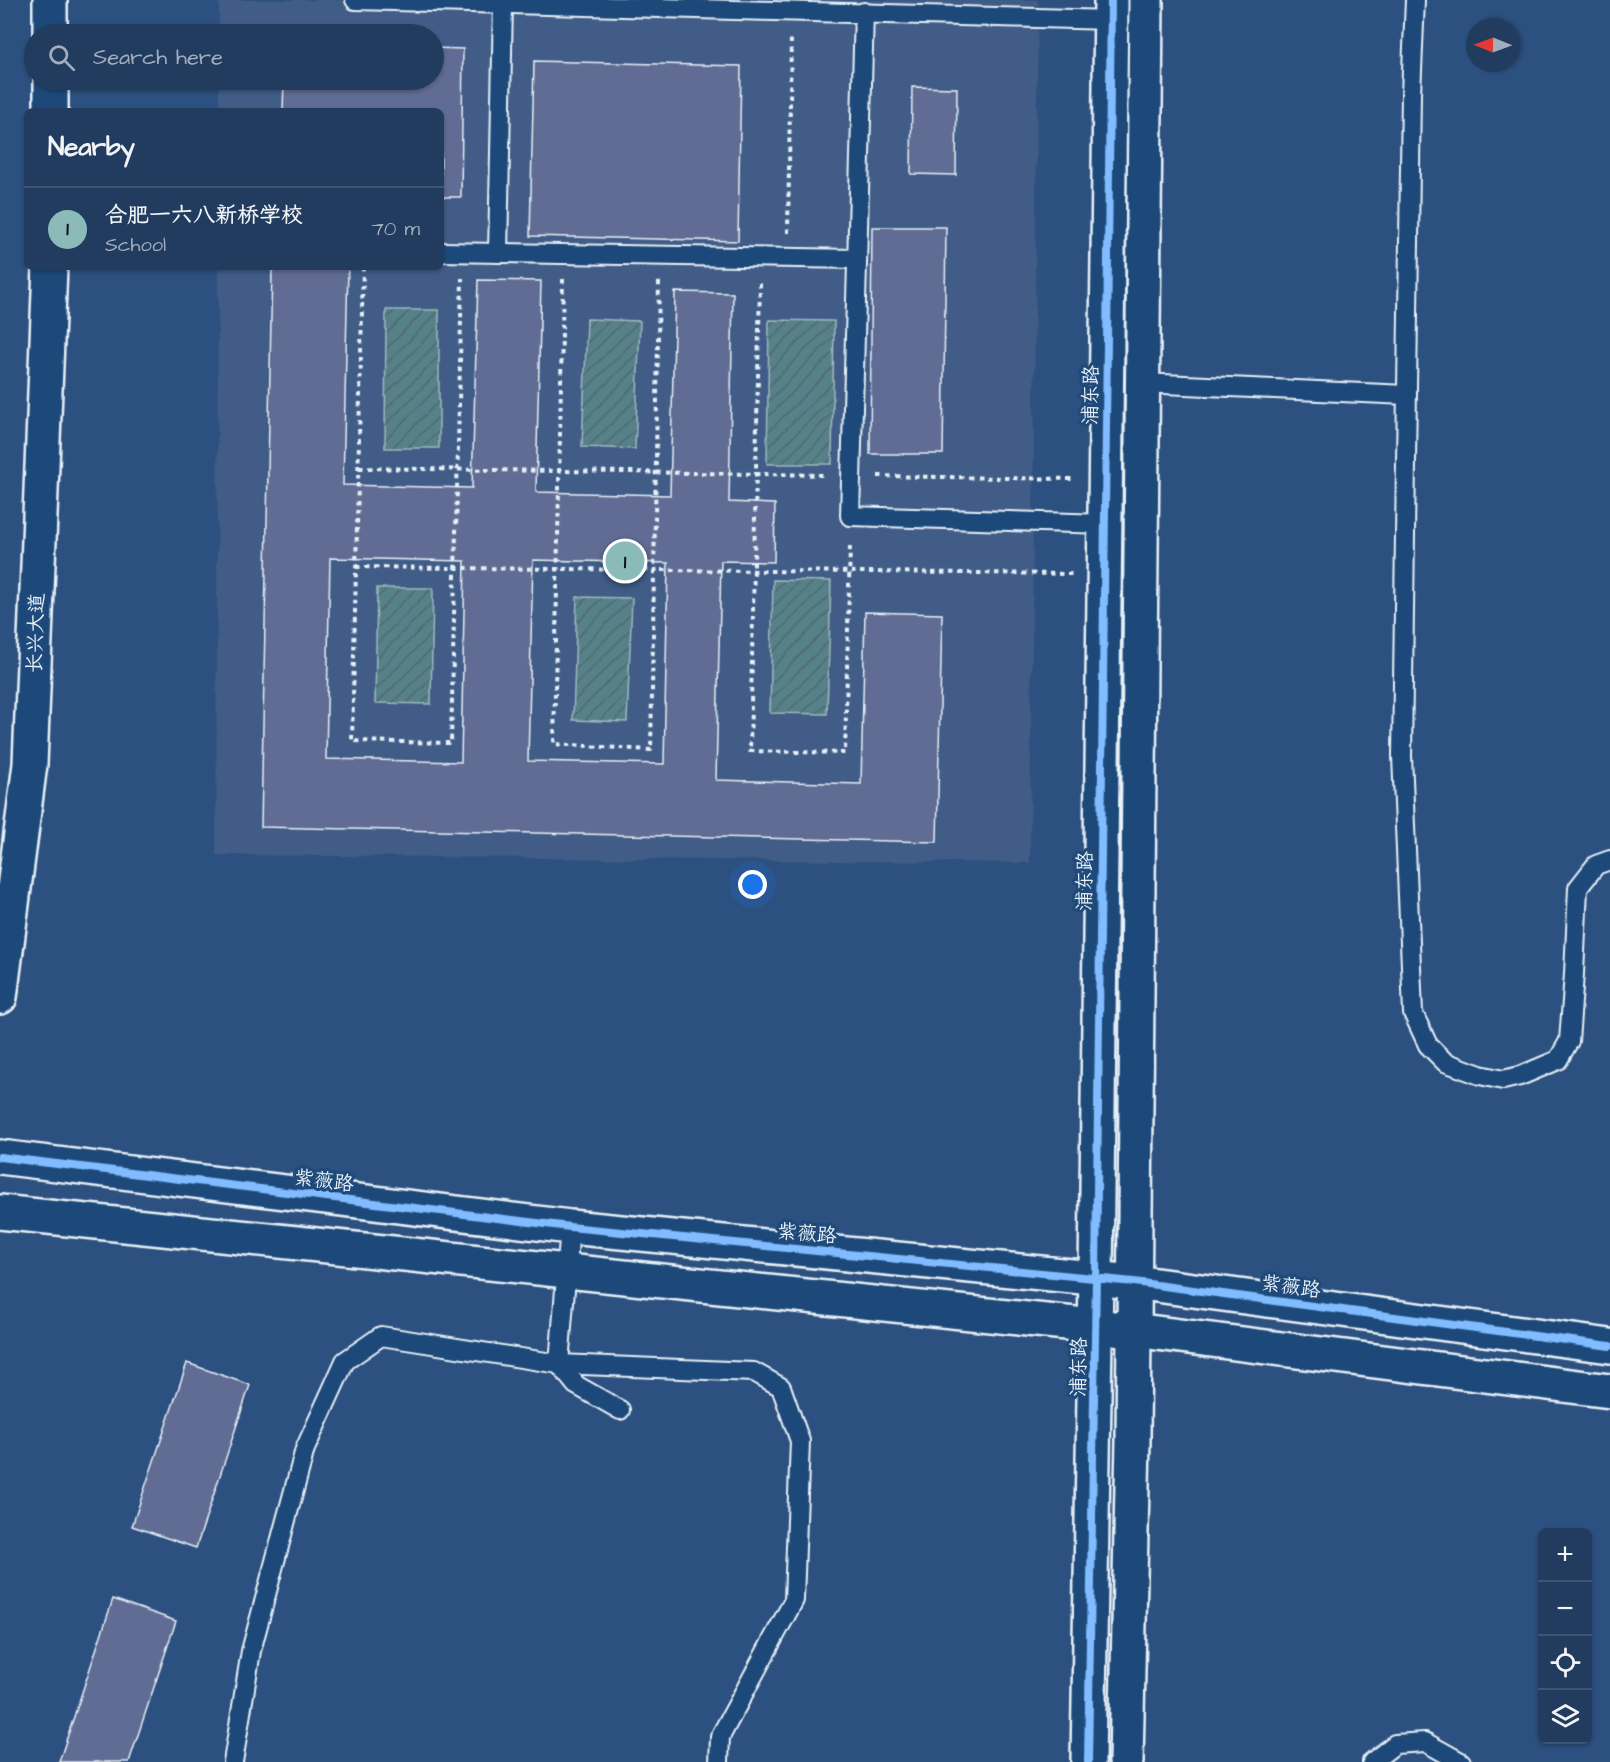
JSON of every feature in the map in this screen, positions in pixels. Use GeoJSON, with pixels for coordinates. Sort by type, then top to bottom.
{"type":"FeatureCollection","features":[{"type":"Feature","properties":{"kind":"street"},"geometry":{"type":"LineString","coordinates":[[50,0],[50,24]]}},
{"type":"Feature","properties":{"kind":"street"},"geometry":{"type":"LineString","coordinates":[[1126,1762],[1134,1282],[1146,0]]}},
{"type":"Feature","properties":{"kind":"street","name":"浦东路"},"geometry":{"type":"LineString","coordinates":[[1088,1762],[1111,10]]}},
{"type":"Feature","properties":{"kind":"street"},"geometry":{"type":"LineString","coordinates":[[51,90],[51,108]]}},
{"type":"Feature","properties":{"kind":"street","name":"长兴大道"},"geometry":{"type":"LineString","coordinates":[[0,997],[30,764],[50,270]]}},
{"type":"Feature","properties":{"kind":"street","name":"紫薇路"},"geometry":{"type":"LineString","coordinates":[[0,1157],[570,1227],[1096,1277],[1610,1346]]}},
{"type":"Feature","properties":{"kind":"street"},"geometry":{"type":"LineString","coordinates":[[0,1212],[1133,1330],[1610,1391]]}},
{"type":"Feature","properties":{"kind":"lane"},"geometry":{"type":"LineString","coordinates":[[355,0],[864,12],[989,18],[1111,10]]}},
{"type":"Feature","properties":{"kind":"lane"},"geometry":{"type":"LineString","coordinates":[[1415,0],[1411,94],[1402,756],[1413,1013],[1428,1045],[1445,1062],[1480,1075],[1503,1080],[1520,1076],[1558,1060],[1569,1041],[1578,888],[1596,866],[1610,860]]}},
{"type":"Feature","properties":{"kind":"lane"},"geometry":{"type":"LineString","coordinates":[[498,253],[503,3]]}},
{"type":"Feature","properties":{"kind":"lane"},"geometry":{"type":"LineString","coordinates":[[864,12],[850,516],[1105,524]]}},
{"type":"Feature","properties":{"kind":"lane"},"geometry":{"type":"LineString","coordinates":[[444,252],[857,259]]}},
{"type":"Feature","properties":{"kind":"lane"},"geometry":{"type":"LineString","coordinates":[[1141,383],[1407,395]]}},
{"type":"Feature","properties":{"kind":"lane"},"geometry":{"type":"LineString","coordinates":[[570,1227],[559,1364],[576,1385],[620,1410]]}},
{"type":"Feature","properties":{"kind":"lane"},"geometry":{"type":"LineString","coordinates":[[233,1762],[251,1651],[304,1449],[345,1361],[381,1336],[559,1364],[754,1372],[781,1387],[800,1441],[794,1600],[720,1737],[719,1762]]}},
{"type":"Feature","properties":{"kind":"lane"},"geometry":{"type":"LineString","coordinates":[[1372,1762],[1395,1744],[1425,1742],[1461,1762]]}},
{"type":"Feature","properties":{"kind":"path"},"geometry":{"type":"LineString","coordinates":[[787,258],[791,10]]}},
{"type":"Feature","properties":{"kind":"path"},"geometry":{"type":"LineString","coordinates":[[363,270],[352,741],[451,743],[462,252]]}},
{"type":"Feature","properties":{"kind":"path"},"geometry":{"type":"LineString","coordinates":[[563,254],[554,744],[651,750],[660,256]]}},
{"type":"Feature","properties":{"kind":"path"},"geometry":{"type":"LineString","coordinates":[[760,257],[750,751],[845,753],[850,516]]}},
{"type":"Feature","properties":{"kind":"path"},"geometry":{"type":"LineString","coordinates":[[359,468],[1106,479]]}},
{"type":"Feature","properties":{"kind":"path"},"geometry":{"type":"LineString","coordinates":[[356,567],[1104,574]]}},
{"type":"Feature","properties":{"kind":"shaded area"},"geometry":{"type":"Polygon","coordinates":[[[219,0],[1038,0],[1030,863],[216,855],[218,270],[444,270],[444,108],[219,108],[219,90],[444,90],[444,24],[219,24],[219,0]]]}},
{"type":"Feature","properties":{"kind":"green space"},"geometry":{"type":"Polygon","coordinates":[[[386,310],[439,310],[439,448],[385,448],[386,310]]]}},
{"type":"Feature","properties":{"kind":"green space"},"geometry":{"type":"Polygon","coordinates":[[[587,319],[640,321],[635,449],[582,447],[587,319]]]}},
{"type":"Feature","properties":{"kind":"green space"},"geometry":{"type":"Polygon","coordinates":[[[769,320],[834,321],[832,464],[767,464],[769,320]]]}},
{"type":"Feature","properties":{"kind":"green space"},"geometry":{"type":"Polygon","coordinates":[[[773,580],[831,581],[827,714],[770,713],[773,580]]]}},
{"type":"Feature","properties":{"kind":"green space"},"geometry":{"type":"Polygon","coordinates":[[[377,588],[433,588],[431,704],[375,703],[377,588]]]}},
{"type":"Feature","properties":{"kind":"green space"},"geometry":{"type":"Polygon","coordinates":[[[577,597],[632,598],[627,722],[573,720],[577,597]]]}},
{"type":"Feature","properties":{"kind":"building"},"geometry":{"type":"Polygon","coordinates":[[[444,48],[463,49],[461,197],[444,197],[444,108],[283,108],[284,90],[444,90],[444,48]]]}},
{"type":"Feature","properties":{"kind":"building"},"geometry":{"type":"Polygon","coordinates":[[[534,61],[741,66],[738,241],[530,236],[534,61]]]}},
{"type":"Feature","properties":{"kind":"building"},"geometry":{"type":"Polygon","coordinates":[[[912,87],[957,88],[956,175],[911,174],[912,87]]]}},
{"type":"Feature","properties":{"kind":"building"},"geometry":{"type":"Polygon","coordinates":[[[872,227],[946,227],[943,454],[870,454],[872,227]]]}},
{"type":"Feature","properties":{"kind":"building"},"geometry":{"type":"Polygon","coordinates":[[[272,270],[348,270],[343,485],[472,488],[478,280],[541,281],[536,492],[670,495],[675,292],[733,293],[729,502],[775,504],[774,562],[721,561],[716,780],[861,784],[865,612],[942,614],[937,842],[261,827],[272,270]],[[330,558],[326,759],[461,762],[465,561],[330,558]],[[533,560],[528,761],[664,764],[668,563],[533,560]]]}},
{"type":"Feature","properties":{"kind":"building"},"geometry":{"type":"Polygon","coordinates":[[[187,1363],[250,1385],[196,1548],[132,1526],[187,1363]]]}},
{"type":"Feature","properties":{"kind":"building"},"geometry":{"type":"Polygon","coordinates":[[[113,1599],[176,1621],[129,1762],[59,1762],[113,1599]]]}},
{"type":"Feature","properties":{"kind":"cycle path"},"geometry":{"type":"LineString","coordinates":[[1088,1762],[1111,0]]}},
{"type":"Feature","properties":{"kind":"cycle path"},"geometry":{"type":"LineString","coordinates":[[0,1157],[570,1227],[1134,1282],[1610,1346]]}},
{"type":"Feature","properties":{"kind":"place","name":"合肥一六八新桥学校"},"geometry":{"type":"Point","coordinates":[625,561]}}]}
